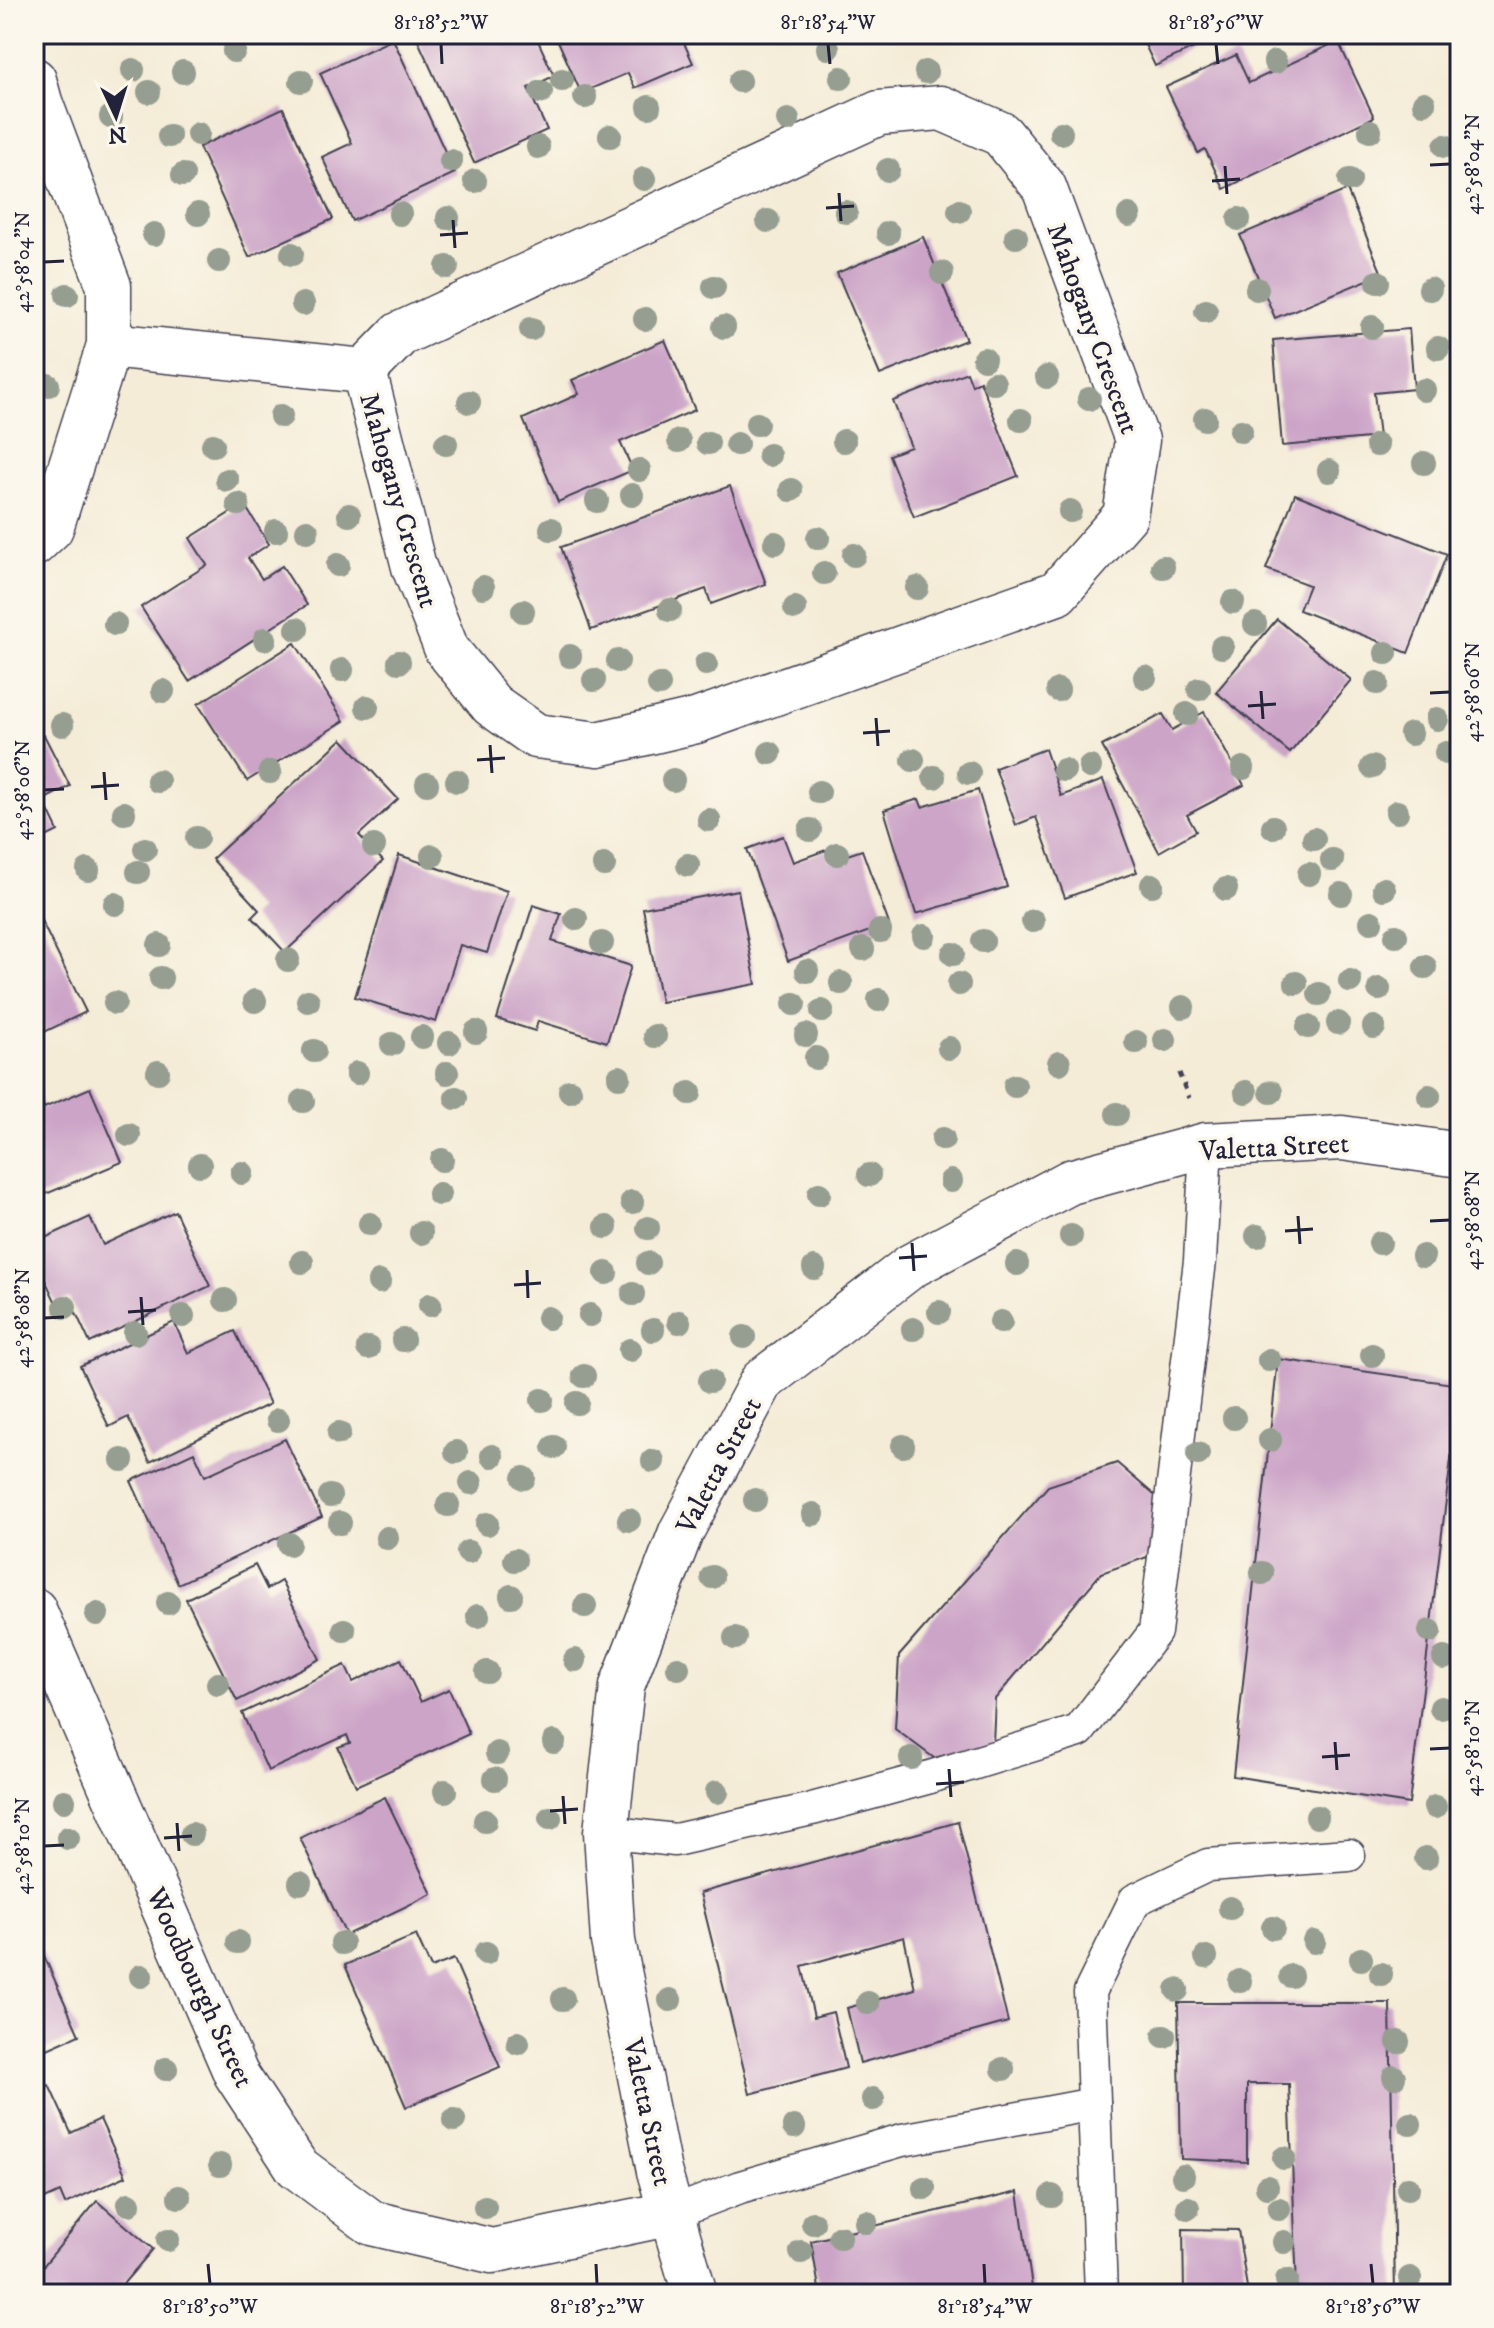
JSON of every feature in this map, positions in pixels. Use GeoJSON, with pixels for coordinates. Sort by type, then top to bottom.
{"type":"FeatureCollection","features":[{"type":"Feature","properties":{"kind":"street"},"geometry":{"type":"LineString","coordinates":[[34,80],[109,286],[109,345],[51,528],[34,544]]}},
{"type":"Feature","properties":{"kind":"street","name":"Mahogany Crescent"},"geometry":{"type":"LineString","coordinates":[[941,108],[1001,134],[1044,187],[1137,440],[1125,516],[1057,593],[696,721],[598,744],[536,736],[492,705],[447,650],[414,567],[364,371],[400,334],[879,113],[941,108]]}},
{"type":"Feature","properties":{"kind":"street","name":"Mahogany Crescent"},"geometry":{"type":"LineString","coordinates":[[109,345],[364,371]]}},
{"type":"Feature","properties":{"kind":"street","name":"Valetta Street"},"geometry":{"type":"LineString","coordinates":[[695,2294],[659,2171],[613,1941],[606,1832],[622,1686],[681,1532],[762,1381],[911,1266],[1070,1182],[1206,1145],[1342,1138],[1460,1155]]}},
{"type":"Feature","properties":{"kind":"street","name":"Woodbourgh Street"},"geometry":{"type":"LineString","coordinates":[[34,1610],[236,2074],[297,2167],[372,2223],[492,2251],[672,2213]]}},
{"type":"Feature","properties":{"kind":"lane"},"geometry":{"type":"LineString","coordinates":[[606,1832],[675,1840],[812,1809],[1079,1731],[1155,1632],[1200,1261],[1206,1145]]}},
{"type":"Feature","properties":{"kind":"lane"},"geometry":{"type":"LineString","coordinates":[[1101,2294],[1090,1992],[1135,1900],[1208,1865],[1349,1855]]}},
{"type":"Feature","properties":{"kind":"lane"},"geometry":{"type":"LineString","coordinates":[[672,2213],[740,2187],[902,2140],[1094,2104]]}},
{"type":"Feature","properties":{"kind":"building"},"geometry":{"type":"Polygon","coordinates":[[[415,34],[535,34],[554,76],[528,88],[547,130],[474,163],[415,34]]]}},
{"type":"Feature","properties":{"kind":"building"},"geometry":{"type":"Polygon","coordinates":[[[555,34],[680,34],[693,63],[635,88],[628,73],[581,93],[555,34]]]}},
{"type":"Feature","properties":{"kind":"building"},"geometry":{"type":"Polygon","coordinates":[[[1140,34],[1213,34],[1215,38],[1155,66],[1140,34]]]}},
{"type":"Feature","properties":{"kind":"building"},"geometry":{"type":"Polygon","coordinates":[[[393,39],[455,173],[352,221],[322,157],[352,143],[320,73],[393,39]]]}},
{"type":"Feature","properties":{"kind":"building"},"geometry":{"type":"Polygon","coordinates":[[[1338,41],[1374,117],[1224,189],[1205,149],[1198,153],[1166,87],[1236,55],[1249,83],[1338,41]]]}},
{"type":"Feature","properties":{"kind":"building"},"geometry":{"type":"Polygon","coordinates":[[[283,108],[333,219],[249,257],[199,147],[283,108]]]}},
{"type":"Feature","properties":{"kind":"building"},"geometry":{"type":"Polygon","coordinates":[[[1347,190],[1382,274],[1275,318],[1240,235],[1347,190]]]}},
{"type":"Feature","properties":{"kind":"building"},"geometry":{"type":"Polygon","coordinates":[[[923,237],[966,340],[880,375],[837,273],[923,237]]]}},
{"type":"Feature","properties":{"kind":"building"},"geometry":{"type":"Polygon","coordinates":[[[1409,329],[1414,389],[1374,393],[1379,437],[1282,446],[1273,340],[1409,329]]]}},
{"type":"Feature","properties":{"kind":"building"},"geometry":{"type":"Polygon","coordinates":[[[665,340],[695,410],[620,442],[633,470],[558,502],[523,419],[579,394],[572,380],[665,340]]]}},
{"type":"Feature","properties":{"kind":"building"},"geometry":{"type":"Polygon","coordinates":[[[967,372],[972,385],[980,381],[1018,476],[914,517],[889,455],[911,447],[893,401],[967,372]]]}},
{"type":"Feature","properties":{"kind":"building"},"geometry":{"type":"Polygon","coordinates":[[[730,486],[766,584],[711,604],[706,589],[591,630],[561,547],[730,486]]]}},
{"type":"Feature","properties":{"kind":"building"},"geometry":{"type":"Polygon","coordinates":[[[1295,494],[1447,554],[1408,653],[1299,610],[1309,585],[1266,569],[1295,494]]]}},
{"type":"Feature","properties":{"kind":"building"},"geometry":{"type":"Polygon","coordinates":[[[244,504],[269,544],[248,558],[262,579],[282,566],[307,605],[189,681],[141,607],[207,565],[190,538],[244,504]]]}},
{"type":"Feature","properties":{"kind":"building"},"geometry":{"type":"Polygon","coordinates":[[[1277,619],[1351,680],[1290,753],[1216,692],[1277,619]]]}},
{"type":"Feature","properties":{"kind":"building"},"geometry":{"type":"Polygon","coordinates":[[[295,643],[344,721],[247,781],[198,704],[295,643]]]}},
{"type":"Feature","properties":{"kind":"building"},"geometry":{"type":"Polygon","coordinates":[[[1204,712],[1244,785],[1187,815],[1196,831],[1159,852],[1102,746],[1163,714],[1172,730],[1204,712]]]}},
{"type":"Feature","properties":{"kind":"building"},"geometry":{"type":"Polygon","coordinates":[[[44,735],[70,786],[43,800],[58,831],[34,843],[34,740],[44,735]]]}},
{"type":"Feature","properties":{"kind":"building"},"geometry":{"type":"Polygon","coordinates":[[[342,739],[398,799],[359,835],[383,861],[285,952],[252,917],[259,910],[212,859],[342,739]]]}},
{"type":"Feature","properties":{"kind":"building"},"geometry":{"type":"Polygon","coordinates":[[[1045,749],[1061,796],[1103,780],[1137,872],[1065,898],[1036,817],[1016,825],[995,768],[1045,749]]]}},
{"type":"Feature","properties":{"kind":"building"},"geometry":{"type":"Polygon","coordinates":[[[978,790],[1007,887],[916,914],[884,810],[919,799],[922,807],[978,790]]]}},
{"type":"Feature","properties":{"kind":"building"},"geometry":{"type":"Polygon","coordinates":[[[783,836],[793,862],[826,850],[830,861],[862,850],[889,924],[788,961],[747,849],[783,836]]]}},
{"type":"Feature","properties":{"kind":"building"},"geometry":{"type":"Polygon","coordinates":[[[399,855],[507,891],[487,953],[460,945],[436,1022],[355,997],[399,855]]]}},
{"type":"Feature","properties":{"kind":"building"},"geometry":{"type":"Polygon","coordinates":[[[738,890],[756,984],[661,1002],[643,908],[738,890]]]}},
{"type":"Feature","properties":{"kind":"building"},"geometry":{"type":"Polygon","coordinates":[[[533,905],[561,914],[552,941],[631,966],[607,1042],[538,1021],[535,1031],[497,1019],[533,905]]]}},
{"type":"Feature","properties":{"kind":"building"},"geometry":{"type":"Polygon","coordinates":[[[34,906],[86,1012],[34,1037],[34,906]]]}},
{"type":"Feature","properties":{"kind":"building"},"geometry":{"type":"Polygon","coordinates":[[[34,1085],[44,1108],[90,1088],[122,1162],[34,1199],[34,1085]]]}},
{"type":"Feature","properties":{"kind":"building"},"geometry":{"type":"Polygon","coordinates":[[[175,1211],[210,1286],[90,1343],[69,1298],[56,1303],[34,1256],[34,1243],[90,1217],[103,1245],[175,1211]]]}},
{"type":"Feature","properties":{"kind":"building"},"geometry":{"type":"Polygon","coordinates":[[[174,1322],[188,1353],[235,1331],[270,1404],[150,1462],[128,1417],[109,1427],[80,1366],[174,1322]]]}},
{"type":"Feature","properties":{"kind":"building"},"geometry":{"type":"Polygon","coordinates":[[[1278,1359],[1460,1385],[1409,1804],[1233,1776],[1278,1359]]]}},
{"type":"Feature","properties":{"kind":"building"},"geometry":{"type":"Polygon","coordinates":[[[285,1439],[322,1517],[178,1584],[131,1481],[194,1452],[205,1476],[285,1439]]]}},
{"type":"Feature","properties":{"kind":"building"},"geometry":{"type":"Polygon","coordinates":[[[1117,1463],[1160,1500],[1150,1556],[1101,1573],[995,1699],[993,1743],[934,1758],[895,1729],[899,1656],[1048,1486],[1117,1463]]]}},
{"type":"Feature","properties":{"kind":"building"},"geometry":{"type":"Polygon","coordinates":[[[255,1565],[267,1589],[281,1581],[320,1659],[237,1701],[186,1599],[255,1565]]]}},
{"type":"Feature","properties":{"kind":"building"},"geometry":{"type":"Polygon","coordinates":[[[401,1659],[421,1702],[449,1689],[469,1734],[356,1786],[338,1747],[350,1743],[347,1735],[268,1771],[242,1713],[345,1665],[353,1682],[401,1659]]]}},
{"type":"Feature","properties":{"kind":"building"},"geometry":{"type":"Polygon","coordinates":[[[385,1797],[432,1894],[346,1935],[300,1838],[385,1797]]]}},
{"type":"Feature","properties":{"kind":"building"},"geometry":{"type":"Polygon","coordinates":[[[958,1822],[1008,2022],[860,2063],[847,2008],[915,1989],[904,1937],[802,1966],[814,2017],[833,2012],[846,2068],[750,2094],[700,1893],[958,1822]]]}},
{"type":"Feature","properties":{"kind":"building"},"geometry":{"type":"Polygon","coordinates":[[[416,1935],[431,1968],[454,1959],[500,2067],[406,2107],[345,1965],[416,1935]]]}},
{"type":"Feature","properties":{"kind":"building"},"geometry":{"type":"Polygon","coordinates":[[[37,1940],[79,2035],[34,2055],[34,1942],[37,1940]]]}},
{"type":"Feature","properties":{"kind":"building"},"geometry":{"type":"Polygon","coordinates":[[[1178,2003],[1390,2003],[1395,2294],[1267,2294],[1297,2288],[1289,2084],[1247,2084],[1247,2162],[1181,2159],[1178,2003]]]}},
{"type":"Feature","properties":{"kind":"building"},"geometry":{"type":"Polygon","coordinates":[[[34,2085],[37,2091],[49,2085],[71,2133],[100,2119],[126,2176],[65,2204],[60,2192],[34,2204],[34,2085]]]}},
{"type":"Feature","properties":{"kind":"building"},"geometry":{"type":"Polygon","coordinates":[[[1018,2192],[1033,2294],[970,2294],[968,2287],[932,2294],[820,2294],[811,2241],[1018,2192]]]}},
{"type":"Feature","properties":{"kind":"building"},"geometry":{"type":"Polygon","coordinates":[[[97,2201],[153,2249],[117,2291],[120,2294],[34,2294],[34,2277],[97,2201]]]}},
{"type":"Feature","properties":{"kind":"building"},"geometry":{"type":"Polygon","coordinates":[[[1183,2229],[1238,2230],[1248,2294],[1184,2294],[1183,2229]]]}}]}
